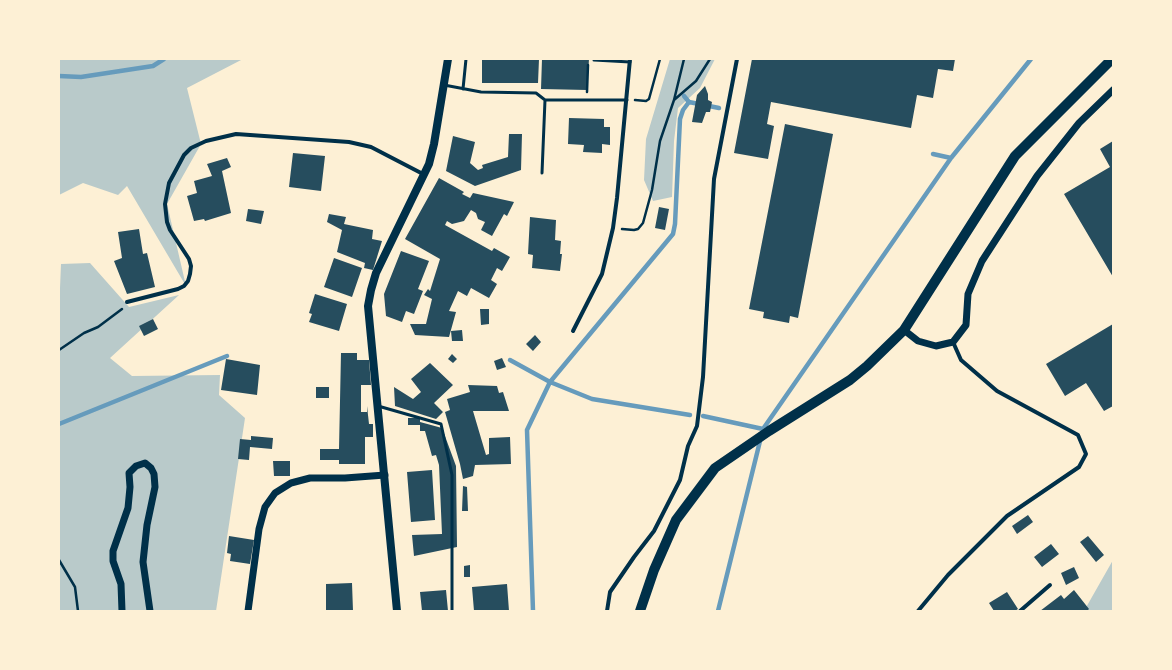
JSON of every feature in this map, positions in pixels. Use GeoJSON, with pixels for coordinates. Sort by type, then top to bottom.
{"type":"FeatureCollection","features":[{"type":"Feature","properties":{"kind":"main road"},"geometry":{"type":"LineString","coordinates":[[397,611],[368,306],[376,273],[429,164],[434,144],[448,59]]}},
{"type":"Feature","properties":{"kind":"main road"},"geometry":{"type":"LineString","coordinates":[[640,611],[654,570],[676,520],[715,468],[769,431],[850,380],[867,366],[904,330],[1015,156],[1112,59]]}},
{"type":"Feature","properties":{"kind":"street"},"geometry":{"type":"LineString","coordinates":[[607,611],[610,592],[654,531],[680,480],[688,446],[697,426],[703,377],[714,179],[737,59]]}},
{"type":"Feature","properties":{"kind":"street"},"geometry":{"type":"LineString","coordinates":[[573,331],[602,274],[613,228],[630,60]]}},
{"type":"Feature","properties":{"kind":"street"},"geometry":{"type":"LineString","coordinates":[[904,330],[918,341],[936,346],[953,342],[966,325],[968,294],[982,261],[1037,176],[1079,123],[1113,90]]}},
{"type":"Feature","properties":{"kind":"street"},"geometry":{"type":"LineString","coordinates":[[127,302],[178,289],[184,286],[188,281],[190,274],[189,259],[170,230],[167,222],[165,204],[169,183],[184,155],[192,148],[206,141],[236,134],[247,134],[349,142],[361,144],[376,150],[423,174]]}},
{"type":"Feature","properties":{"kind":"street"},"geometry":{"type":"LineString","coordinates":[[918,611],[948,575],[1007,516],[1079,467],[1086,454],[1078,435],[997,391],[961,360],[953,342]]}},
{"type":"Feature","properties":{"kind":"street"},"geometry":{"type":"LineString","coordinates":[[122,611],[120,584],[113,561],[113,551],[128,508],[130,487],[129,473],[136,466],[145,463],[151,468],[154,474],[155,487],[147,525],[143,562],[150,611]]}},
{"type":"Feature","properties":{"kind":"street"},"geometry":{"type":"LineString","coordinates":[[248,611],[259,529],[264,507],[275,493],[291,483],[310,478],[345,478],[385,475]]}},
{"type":"Feature","properties":{"kind":"street"},"geometry":{"type":"LineString","coordinates":[[1020,611],[1050,585]]}},
{"type":"Feature","properties":{"kind":"lane"},"geometry":{"type":"LineString","coordinates":[[463,89],[466,59]]}},
{"type":"Feature","properties":{"kind":"lane"},"geometry":{"type":"LineString","coordinates":[[594,60],[630,60]]}},
{"type":"Feature","properties":{"kind":"lane"},"geometry":{"type":"LineString","coordinates":[[443,85],[481,92],[536,93],[545,100],[627,100]]}},
{"type":"Feature","properties":{"kind":"lane"},"geometry":{"type":"LineString","coordinates":[[542,174],[545,100]]}},
{"type":"Feature","properties":{"kind":"lane"},"geometry":{"type":"LineString","coordinates":[[378,406],[442,424],[452,475],[452,611]]}},
{"type":"Feature","properties":{"kind":"path"},"geometry":{"type":"LineString","coordinates":[[587,100],[588,59]]}},
{"type":"Feature","properties":{"kind":"path"},"geometry":{"type":"LineString","coordinates":[[627,100],[646,101],[649,99],[660,59]]}},
{"type":"Feature","properties":{"kind":"path"},"geometry":{"type":"LineString","coordinates":[[613,228],[634,230],[638,229],[643,223],[652,190],[660,141],[674,100],[684,59]]}},
{"type":"Feature","properties":{"kind":"path"},"geometry":{"type":"LineString","coordinates":[[674,100],[696,81],[710,59]]}},
{"type":"Feature","properties":{"kind":"path"},"geometry":{"type":"LineString","coordinates":[[59,350],[84,333],[98,327],[119,311],[127,302]]}},
{"type":"Feature","properties":{"kind":"path"},"geometry":{"type":"LineString","coordinates":[[59,560],[75,587],[78,611]]}},
{"type":"Feature","properties":{"kind":"shaded area"},"geometry":{"type":"Polygon","coordinates":[[[59,59],[243,59],[187,88],[201,144],[167,204],[186,286],[127,186],[118,195],[83,183],[59,195],[59,59]]]}},
{"type":"Feature","properties":{"kind":"shaded area"},"geometry":{"type":"Polygon","coordinates":[[[670,59],[715,59],[700,88],[678,108],[674,141],[672,197],[653,201],[644,180],[646,139],[670,59]]]}},
{"type":"Feature","properties":{"kind":"shaded area"},"geometry":{"type":"Polygon","coordinates":[[[90,263],[129,307],[179,295],[110,358],[132,376],[220,375],[219,395],[245,418],[216,611],[59,611],[59,289],[61,264],[90,263]]]}},
{"type":"Feature","properties":{"kind":"shaded area"},"geometry":{"type":"Polygon","coordinates":[[[1113,560],[1113,611],[1084,611],[1113,560]]]}},
{"type":"Feature","properties":{"kind":"building"},"geometry":{"type":"Polygon","coordinates":[[[482,59],[539,59],[538,83],[482,83],[482,59]]]}},
{"type":"Feature","properties":{"kind":"building"},"geometry":{"type":"Polygon","coordinates":[[[542,59],[589,59],[587,90],[541,89],[542,59]]]}},
{"type":"Feature","properties":{"kind":"building"},"geometry":{"type":"Polygon","coordinates":[[[752,59],[955,59],[953,71],[938,69],[933,98],[917,95],[911,128],[771,102],[767,124],[774,126],[768,159],[734,153],[752,59]]]}},
{"type":"Feature","properties":{"kind":"building"},"geometry":{"type":"Polygon","coordinates":[[[705,86],[708,94],[708,100],[712,102],[710,112],[706,112],[702,123],[692,122],[697,95],[705,86]]]}},
{"type":"Feature","properties":{"kind":"building"},"geometry":{"type":"Polygon","coordinates":[[[569,118],[604,119],[604,127],[610,127],[610,145],[602,144],[602,153],[583,152],[584,145],[568,144],[569,118]]]}},
{"type":"Feature","properties":{"kind":"building"},"geometry":{"type":"Polygon","coordinates":[[[785,124],[833,134],[798,318],[790,316],[789,323],[763,318],[764,312],[749,309],[785,124]]]}},
{"type":"Feature","properties":{"kind":"building"},"geometry":{"type":"Polygon","coordinates":[[[509,134],[522,134],[521,170],[475,186],[446,171],[453,136],[475,142],[470,163],[478,170],[483,168],[482,165],[508,157],[509,134]]]}},
{"type":"Feature","properties":{"kind":"building"},"geometry":{"type":"Polygon","coordinates":[[[1113,141],[1113,277],[1064,194],[1110,167],[1100,149],[1113,141]]]}},
{"type":"Feature","properties":{"kind":"building"},"geometry":{"type":"Polygon","coordinates":[[[293,153],[325,156],[321,191],[289,187],[293,153]]]}},
{"type":"Feature","properties":{"kind":"building"},"geometry":{"type":"Polygon","coordinates":[[[227,158],[231,167],[222,171],[231,213],[205,221],[204,219],[194,221],[187,196],[197,193],[194,181],[212,176],[207,164],[227,158]]]}},
{"type":"Feature","properties":{"kind":"building"},"geometry":{"type":"Polygon","coordinates":[[[439,178],[464,192],[462,194],[470,198],[473,193],[514,202],[507,216],[504,214],[492,236],[481,230],[485,222],[478,219],[476,213],[471,210],[464,221],[452,224],[447,221],[445,225],[492,251],[494,248],[510,257],[502,271],[497,268],[491,280],[497,284],[489,298],[471,288],[467,296],[458,291],[449,311],[456,312],[449,337],[415,335],[410,324],[426,324],[432,299],[424,295],[428,289],[430,291],[440,259],[405,239],[439,178]]]}},
{"type":"Feature","properties":{"kind":"building"},"geometry":{"type":"Polygon","coordinates":[[[659,207],[669,209],[665,230],[655,228],[659,207]]]}},
{"type":"Feature","properties":{"kind":"building"},"geometry":{"type":"Polygon","coordinates":[[[248,209],[264,211],[261,224],[246,221],[248,209]]]}},
{"type":"Feature","properties":{"kind":"building"},"geometry":{"type":"Polygon","coordinates":[[[329,214],[346,217],[344,224],[373,230],[372,239],[382,241],[373,270],[364,268],[365,263],[337,252],[342,230],[327,222],[329,214]]]}},
{"type":"Feature","properties":{"kind":"building"},"geometry":{"type":"Polygon","coordinates":[[[530,217],[556,220],[555,240],[561,241],[560,254],[562,254],[560,271],[532,268],[533,255],[528,254],[530,217]]]}},
{"type":"Feature","properties":{"kind":"building"},"geometry":{"type":"Polygon","coordinates":[[[139,229],[143,254],[147,253],[155,287],[127,294],[114,261],[122,258],[118,232],[139,229]]]}},
{"type":"Feature","properties":{"kind":"building"},"geometry":{"type":"Polygon","coordinates":[[[401,251],[429,261],[418,289],[423,291],[414,314],[406,311],[402,322],[386,316],[384,294],[401,251]]]}},
{"type":"Feature","properties":{"kind":"building"},"geometry":{"type":"Polygon","coordinates":[[[334,258],[362,268],[352,297],[324,287],[334,258]]]}},
{"type":"Feature","properties":{"kind":"building"},"geometry":{"type":"Polygon","coordinates":[[[315,294],[347,304],[339,331],[309,322],[312,314],[309,313],[315,294]]]}},
{"type":"Feature","properties":{"kind":"building"},"geometry":{"type":"Polygon","coordinates":[[[480,309],[489,309],[489,324],[481,325],[480,309]]]}},
{"type":"Feature","properties":{"kind":"building"},"geometry":{"type":"Polygon","coordinates":[[[153,319],[158,329],[144,336],[139,326],[153,319]]]}},
{"type":"Feature","properties":{"kind":"building"},"geometry":{"type":"Polygon","coordinates":[[[1113,324],[1113,406],[1104,411],[1086,383],[1065,396],[1046,364],[1113,324]]]}},
{"type":"Feature","properties":{"kind":"building"},"geometry":{"type":"Polygon","coordinates":[[[462,330],[463,341],[452,341],[451,331],[462,330]]]}},
{"type":"Feature","properties":{"kind":"building"},"geometry":{"type":"Polygon","coordinates":[[[535,335],[541,342],[533,351],[526,344],[535,335]]]}},
{"type":"Feature","properties":{"kind":"building"},"geometry":{"type":"Polygon","coordinates":[[[341,353],[357,353],[357,360],[369,360],[371,385],[361,385],[361,412],[367,412],[367,406],[369,424],[373,424],[373,437],[365,437],[365,464],[339,464],[339,460],[320,460],[320,449],[339,449],[341,353]]]}},
{"type":"Feature","properties":{"kind":"building"},"geometry":{"type":"Polygon","coordinates":[[[452,354],[457,359],[453,363],[448,359],[452,354]]]}},
{"type":"Feature","properties":{"kind":"building"},"geometry":{"type":"Polygon","coordinates":[[[502,358],[506,367],[497,370],[494,361],[502,358]]]}},
{"type":"Feature","properties":{"kind":"building"},"geometry":{"type":"Polygon","coordinates":[[[226,359],[260,365],[257,395],[221,390],[226,359]]]}},
{"type":"Feature","properties":{"kind":"building"},"geometry":{"type":"Polygon","coordinates":[[[430,363],[453,385],[434,403],[443,412],[436,419],[395,406],[394,387],[413,399],[421,392],[411,379],[430,363]]]}},
{"type":"Feature","properties":{"kind":"building"},"geometry":{"type":"Polygon","coordinates":[[[468,385],[497,386],[499,393],[503,392],[509,411],[473,411],[486,455],[489,454],[489,438],[510,437],[511,464],[475,465],[473,476],[463,479],[445,412],[450,410],[447,399],[470,392],[468,385]]]}},
{"type":"Feature","properties":{"kind":"building"},"geometry":{"type":"Polygon","coordinates":[[[316,387],[329,387],[329,398],[316,398],[316,387]]]}},
{"type":"Feature","properties":{"kind":"building"},"geometry":{"type":"Polygon","coordinates":[[[408,418],[420,418],[420,422],[442,428],[456,466],[457,547],[414,556],[412,535],[442,534],[439,465],[436,455],[432,456],[425,431],[420,431],[420,425],[408,425],[408,418]]]}},
{"type":"Feature","properties":{"kind":"building"},"geometry":{"type":"Polygon","coordinates":[[[251,436],[273,438],[272,449],[250,447],[249,460],[238,459],[240,439],[251,440],[251,436]]]}},
{"type":"Feature","properties":{"kind":"building"},"geometry":{"type":"Polygon","coordinates":[[[273,461],[290,461],[290,476],[274,476],[273,461]]]}},
{"type":"Feature","properties":{"kind":"building"},"geometry":{"type":"Polygon","coordinates":[[[432,470],[435,520],[411,522],[407,472],[432,470]]]}},
{"type":"Feature","properties":{"kind":"building"},"geometry":{"type":"Polygon","coordinates":[[[463,486],[467,487],[468,511],[462,511],[463,486]]]}},
{"type":"Feature","properties":{"kind":"building"},"geometry":{"type":"Polygon","coordinates":[[[1028,515],[1033,522],[1017,534],[1012,526],[1028,515]]]}},
{"type":"Feature","properties":{"kind":"building"},"geometry":{"type":"Polygon","coordinates":[[[229,536],[254,540],[250,564],[230,561],[231,554],[227,553],[229,536]]]}},
{"type":"Feature","properties":{"kind":"building"},"geometry":{"type":"Polygon","coordinates":[[[1088,536],[1104,555],[1096,562],[1080,542],[1088,536]]]}},
{"type":"Feature","properties":{"kind":"building"},"geometry":{"type":"Polygon","coordinates":[[[1051,544],[1059,554],[1042,567],[1034,557],[1051,544]]]}},
{"type":"Feature","properties":{"kind":"building"},"geometry":{"type":"Polygon","coordinates":[[[470,565],[470,577],[464,577],[464,566],[470,565]]]}},
{"type":"Feature","properties":{"kind":"building"},"geometry":{"type":"Polygon","coordinates":[[[1074,567],[1079,578],[1066,585],[1061,573],[1074,567]]]}},
{"type":"Feature","properties":{"kind":"building"},"geometry":{"type":"Polygon","coordinates":[[[352,583],[353,611],[326,611],[326,584],[352,583]]]}},
{"type":"Feature","properties":{"kind":"building"},"geometry":{"type":"Polygon","coordinates":[[[507,584],[509,611],[474,611],[472,587],[507,584]]]}},
{"type":"Feature","properties":{"kind":"building"},"geometry":{"type":"Polygon","coordinates":[[[446,590],[448,611],[422,611],[420,592],[446,590]]]}},
{"type":"Feature","properties":{"kind":"building"},"geometry":{"type":"Polygon","coordinates":[[[1074,590],[1089,609],[1087,611],[1040,611],[1061,595],[1064,599],[1074,590]]]}},
{"type":"Feature","properties":{"kind":"building"},"geometry":{"type":"Polygon","coordinates":[[[1007,592],[1018,609],[1015,611],[994,611],[989,603],[1007,592]]]}},
{"type":"Feature","properties":{"kind":"waterway"},"geometry":{"type":"LineString","coordinates":[[59,76],[81,77],[153,66],[164,59]]}},
{"type":"Feature","properties":{"kind":"waterway"},"geometry":{"type":"LineString","coordinates":[[718,611],[763,429],[951,158],[1031,59]]}},
{"type":"Feature","properties":{"kind":"waterway"},"geometry":{"type":"LineString","coordinates":[[684,96],[689,102],[719,108]]}},
{"type":"Feature","properties":{"kind":"waterway"},"geometry":{"type":"LineString","coordinates":[[533,611],[527,430],[550,382],[673,234],[675,224],[680,119],[683,110],[689,102]]}},
{"type":"Feature","properties":{"kind":"waterway"},"geometry":{"type":"LineString","coordinates":[[933,154],[951,158]]}},
{"type":"Feature","properties":{"kind":"waterway"},"geometry":{"type":"LineString","coordinates":[[59,424],[227,356]]}},
{"type":"Feature","properties":{"kind":"waterway"},"geometry":{"type":"LineString","coordinates":[[510,360],[550,382],[592,399],[690,415]]}},
{"type":"Feature","properties":{"kind":"waterway"},"geometry":{"type":"LineString","coordinates":[[703,416],[763,429]]}}]}
